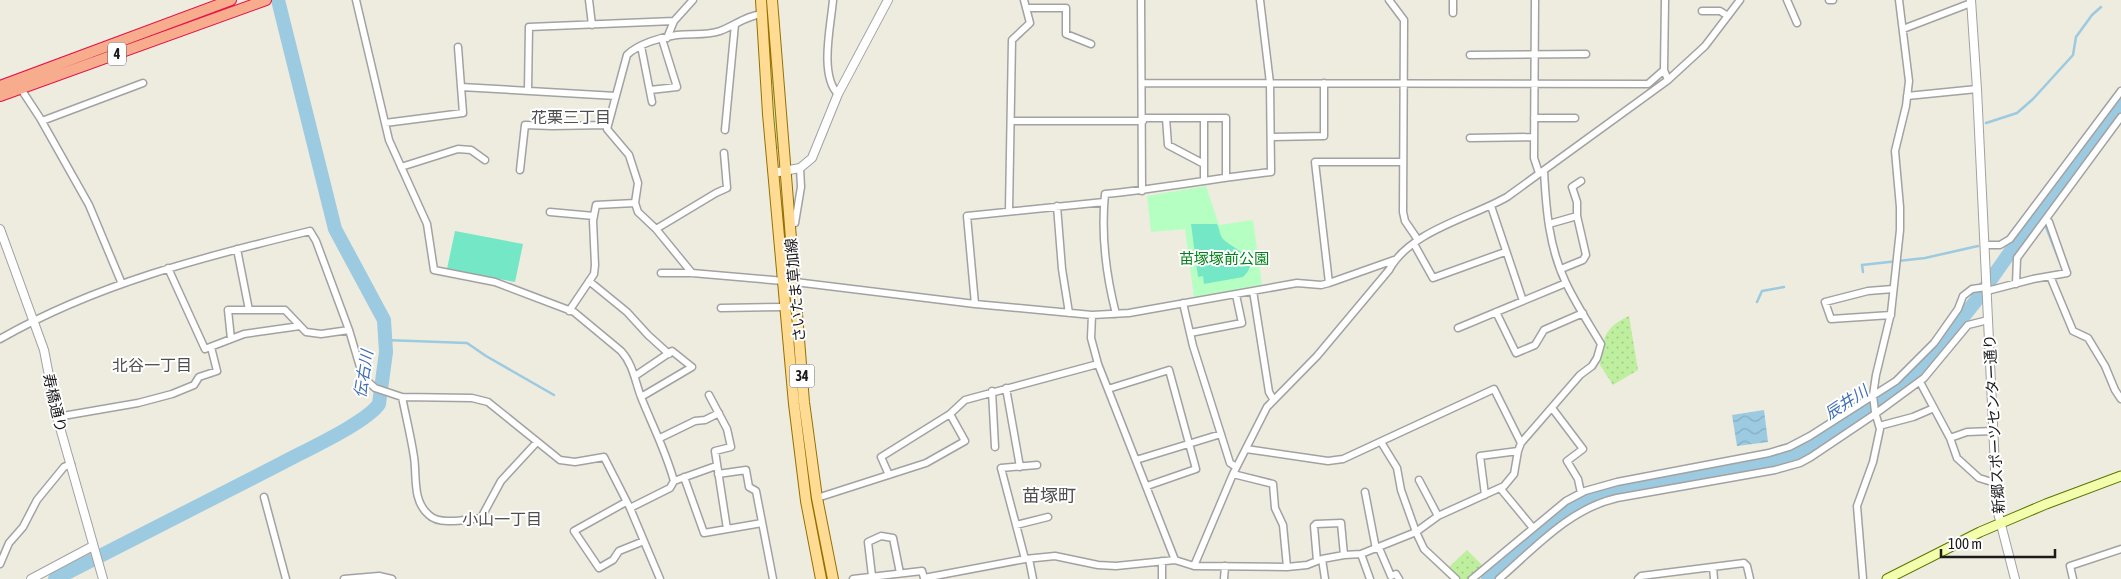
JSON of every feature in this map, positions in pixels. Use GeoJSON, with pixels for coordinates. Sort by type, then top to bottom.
{"type":"FeatureCollection","features":[{"type":"Feature","properties":{"kind":"highway","name":"4"},"geometry":{"type":"LineString","coordinates":[[0,86],[231,0]]}},
{"type":"Feature","properties":{"kind":"highway","name":"4"},"geometry":{"type":"LineString","coordinates":[[0,96],[266,0]]}},
{"type":"Feature","properties":{"kind":"main road","name":"さいたま草加線"},"geometry":{"type":"LineString","coordinates":[[761,0],[782,282],[803,476],[822,579]]}},
{"type":"Feature","properties":{"kind":"main road","name":"さいたま草加線"},"geometry":{"type":"LineString","coordinates":[[772,0],[784,172],[804,402],[817,498],[833,579]]}},
{"type":"Feature","properties":{"kind":"main road"},"geometry":{"type":"LineString","coordinates":[[1887,579],[2000,524],[2121,476]]}},
{"type":"Feature","properties":{"kind":"street"},"geometry":{"type":"LineString","coordinates":[[231,0],[234,11]]}},
{"type":"Feature","properties":{"kind":"street"},"geometry":{"type":"LineString","coordinates":[[356,0],[389,140],[428,224],[434,270],[495,282],[574,312],[621,351],[628,358],[641,397],[660,438],[674,481]]}},
{"type":"Feature","properties":{"kind":"street"},"geometry":{"type":"LineString","coordinates":[[589,0],[592,25]]}},
{"type":"Feature","properties":{"kind":"street"},"geometry":{"type":"LineString","coordinates":[[650,90],[676,86],[664,39],[674,21],[692,0]]}},
{"type":"Feature","properties":{"kind":"street"},"geometry":{"type":"LineString","coordinates":[[833,0],[827,54],[829,80],[831,86],[838,94]]}},
{"type":"Feature","properties":{"kind":"street"},"geometry":{"type":"LineString","coordinates":[[773,173],[800,168],[812,158],[838,94],[888,0]]}},
{"type":"Feature","properties":{"kind":"street"},"geometry":{"type":"LineString","coordinates":[[1009,210],[1012,40],[1030,23],[1024,0]]}},
{"type":"Feature","properties":{"kind":"street"},"geometry":{"type":"LineString","coordinates":[[1141,0],[1142,191]]}},
{"type":"Feature","properties":{"kind":"street"},"geometry":{"type":"LineString","coordinates":[[1116,314],[1109,287],[1104,232],[1105,194],[1142,191],[1204,180],[1271,172],[1270,83],[1260,0]]}},
{"type":"Feature","properties":{"kind":"street"},"geometry":{"type":"LineString","coordinates":[[1389,0],[1404,20],[1403,212],[1405,220],[1433,278],[1505,252]]}},
{"type":"Feature","properties":{"kind":"street"},"geometry":{"type":"LineString","coordinates":[[1453,0],[1453,13]]}},
{"type":"Feature","properties":{"kind":"street"},"geometry":{"type":"LineString","coordinates":[[853,579],[922,571],[924,578],[1027,559],[1055,556],[1098,565],[1116,566],[1175,560],[1194,566],[1286,567],[1307,565],[1320,560],[1361,554],[1378,549],[1416,532],[1438,516],[1504,486],[1514,474],[1521,443],[1580,375],[1592,366],[1597,358],[1601,344],[1566,282],[1561,269],[1549,224],[1541,172],[1534,158],[1535,0]]}},
{"type":"Feature","properties":{"kind":"street"},"geometry":{"type":"LineString","coordinates":[[1665,0],[1664,70],[1668,80]]}},
{"type":"Feature","properties":{"kind":"street"},"geometry":{"type":"LineString","coordinates":[[661,273],[692,273],[795,282],[976,304],[1092,315],[1116,314],[1236,295],[1297,283],[1321,285],[1329,283],[1394,260],[1431,232],[1508,197],[1668,80],[1705,46],[1740,0]]}},
{"type":"Feature","properties":{"kind":"street"},"geometry":{"type":"LineString","coordinates":[[1787,0],[1797,23]]}},
{"type":"Feature","properties":{"kind":"street"},"geometry":{"type":"LineString","coordinates":[[1863,579],[1857,506],[1875,453],[1879,426],[1873,396],[1876,375],[1891,315],[1900,214],[1895,151],[1909,81],[1899,0]]}},
{"type":"Feature","properties":{"kind":"street"},"geometry":{"type":"LineString","coordinates":[[1903,29],[1971,1],[1985,245],[2000,245],[2010,239],[2121,91]]}},
{"type":"Feature","properties":{"kind":"street"},"geometry":{"type":"LineString","coordinates":[[1026,8],[1066,8],[1066,34],[1092,44]]}},
{"type":"Feature","properties":{"kind":"street"},"geometry":{"type":"LineString","coordinates":[[1702,11],[1720,11],[1728,16]]}},
{"type":"Feature","properties":{"kind":"street"},"geometry":{"type":"LineString","coordinates":[[692,273],[656,229],[638,212],[634,203],[638,183],[629,155],[613,138],[607,129],[607,124],[627,55],[633,49],[677,35],[707,35],[721,31],[756,15],[763,14]]}},
{"type":"Feature","properties":{"kind":"street"},"geometry":{"type":"LineString","coordinates":[[528,90],[529,27],[674,21]]}},
{"type":"Feature","properties":{"kind":"street"},"geometry":{"type":"LineString","coordinates":[[725,130],[735,24]]}},
{"type":"Feature","properties":{"kind":"street"},"geometry":{"type":"LineString","coordinates":[[641,46],[652,102]]}},
{"type":"Feature","properties":{"kind":"street"},"geometry":{"type":"LineString","coordinates":[[385,123],[463,113],[458,47]]}},
{"type":"Feature","properties":{"kind":"street"},"geometry":{"type":"LineString","coordinates":[[1470,54],[1586,54]]}},
{"type":"Feature","properties":{"kind":"street"},"geometry":{"type":"LineString","coordinates":[[1142,83],[1648,84],[1664,70]]}},
{"type":"Feature","properties":{"kind":"street"},"geometry":{"type":"LineString","coordinates":[[42,121],[143,83]]}},
{"type":"Feature","properties":{"kind":"street"},"geometry":{"type":"LineString","coordinates":[[1272,137],[1324,136],[1324,83]]}},
{"type":"Feature","properties":{"kind":"street"},"geometry":{"type":"LineString","coordinates":[[461,87],[616,96]]}},
{"type":"Feature","properties":{"kind":"street"},"geometry":{"type":"LineString","coordinates":[[21,89],[42,121],[89,205],[122,284]]}},
{"type":"Feature","properties":{"kind":"street"},"geometry":{"type":"LineString","coordinates":[[1907,96],[1977,89]]}},
{"type":"Feature","properties":{"kind":"street"},"geometry":{"type":"LineString","coordinates":[[2016,284],[2017,258],[2121,117]]}},
{"type":"Feature","properties":{"kind":"street"},"geometry":{"type":"LineString","coordinates":[[1166,118],[1168,146],[1204,164]]}},
{"type":"Feature","properties":{"kind":"street"},"geometry":{"type":"LineString","coordinates":[[1204,118],[1204,180]]}},
{"type":"Feature","properties":{"kind":"street"},"geometry":{"type":"LineString","coordinates":[[1012,121],[1226,118],[1226,177]]}},
{"type":"Feature","properties":{"kind":"street"},"geometry":{"type":"LineString","coordinates":[[1534,118],[1576,118]]}},
{"type":"Feature","properties":{"kind":"street"},"geometry":{"type":"LineString","coordinates":[[520,170],[525,125],[607,124]]}},
{"type":"Feature","properties":{"kind":"street"},"geometry":{"type":"LineString","coordinates":[[1470,138],[1534,137]]}},
{"type":"Feature","properties":{"kind":"street"},"geometry":{"type":"LineString","coordinates":[[401,167],[458,148],[471,150],[485,160]]}},
{"type":"Feature","properties":{"kind":"street"},"geometry":{"type":"LineString","coordinates":[[656,229],[727,188],[724,153]]}},
{"type":"Feature","properties":{"kind":"street"},"geometry":{"type":"LineString","coordinates":[[1329,283],[1314,162],[1403,162]]}},
{"type":"Feature","properties":{"kind":"street"},"geometry":{"type":"LineString","coordinates":[[789,224],[795,223],[802,187],[800,168]]}},
{"type":"Feature","properties":{"kind":"street"},"geometry":{"type":"LineString","coordinates":[[1561,269],[1583,260],[1586,255],[1577,216],[1577,202],[1572,187],[1580,181]]}},
{"type":"Feature","properties":{"kind":"street"},"geometry":{"type":"LineString","coordinates":[[976,304],[968,216],[1009,210],[1104,202]]}},
{"type":"Feature","properties":{"kind":"street"},"geometry":{"type":"LineString","coordinates":[[569,311],[594,274],[593,240],[596,205],[634,203]]}},
{"type":"Feature","properties":{"kind":"street"},"geometry":{"type":"LineString","coordinates":[[1057,206],[1062,270],[1069,313]]}},
{"type":"Feature","properties":{"kind":"street"},"geometry":{"type":"LineString","coordinates":[[1490,206],[1523,300]]}},
{"type":"Feature","properties":{"kind":"street"},"geometry":{"type":"LineString","coordinates":[[550,212],[594,216]]}},
{"type":"Feature","properties":{"kind":"street"},"geometry":{"type":"LineString","coordinates":[[1549,224],[1577,216]]}},
{"type":"Feature","properties":{"kind":"street"},"geometry":{"type":"LineString","coordinates":[[1472,579],[1566,501],[1581,493],[1618,482],[1752,457],[1789,447],[1810,436],[1896,381],[1914,365],[1948,325],[1958,309],[1963,296],[1972,289],[1978,287],[1987,291],[2067,273],[2049,222],[2046,219]]}},
{"type":"Feature","properties":{"kind":"street","name":"寿橋通り"},"geometry":{"type":"LineString","coordinates":[[0,229],[44,350],[57,417],[103,579]]}},
{"type":"Feature","properties":{"kind":"street"},"geometry":{"type":"LineString","coordinates":[[0,339],[34,320],[122,284],[168,268],[310,231],[316,241],[349,330],[363,377],[376,388],[402,397],[472,398],[488,402],[560,460],[575,462],[604,457],[628,505],[660,579]]}},
{"type":"Feature","properties":{"kind":"street","name":"新郷スポーツセンター通り"},"geometry":{"type":"LineString","coordinates":[[1985,245],[1995,483],[2000,524],[2015,579]]}},
{"type":"Feature","properties":{"kind":"street"},"geometry":{"type":"LineString","coordinates":[[237,249],[249,310]]}},
{"type":"Feature","properties":{"kind":"street"},"geometry":{"type":"LineString","coordinates":[[1194,566],[1236,467],[1273,399],[1326,346],[1389,270],[1394,260]]}},
{"type":"Feature","properties":{"kind":"street"},"geometry":{"type":"LineString","coordinates":[[168,268],[205,349],[244,334],[300,326]]}},
{"type":"Feature","properties":{"kind":"street"},"geometry":{"type":"LineString","coordinates":[[2050,276],[2073,331],[2088,338],[2106,366],[2114,390],[2121,399]]}},
{"type":"Feature","properties":{"kind":"street"},"geometry":{"type":"LineString","coordinates":[[589,280],[627,312],[648,336],[669,354]]}},
{"type":"Feature","properties":{"kind":"street"},"geometry":{"type":"LineString","coordinates":[[1458,328],[1566,282]]}},
{"type":"Feature","properties":{"kind":"street"},"geometry":{"type":"LineString","coordinates":[[1891,315],[1831,319],[1825,302],[1868,291],[1893,289]]}},
{"type":"Feature","properties":{"kind":"street"},"geometry":{"type":"LineString","coordinates":[[1254,291],[1269,392],[1273,399]]}},
{"type":"Feature","properties":{"kind":"street"},"geometry":{"type":"LineString","coordinates":[[1190,333],[1242,323],[1236,295]]}},
{"type":"Feature","properties":{"kind":"street"},"geometry":{"type":"LineString","coordinates":[[1183,303],[1190,333],[1230,463],[1236,467]]}},
{"type":"Feature","properties":{"kind":"street"},"geometry":{"type":"LineString","coordinates":[[721,308],[785,306]]}},
{"type":"Feature","properties":{"kind":"street"},"geometry":{"type":"LineString","coordinates":[[231,339],[228,310],[285,310],[306,332],[321,334],[349,330]]}},
{"type":"Feature","properties":{"kind":"street"},"geometry":{"type":"LineString","coordinates":[[1496,312],[1516,353],[1535,345],[1544,330],[1583,313]]}},
{"type":"Feature","properties":{"kind":"street"},"geometry":{"type":"LineString","coordinates":[[1092,315],[1091,338],[1098,364],[1175,560]]}},
{"type":"Feature","properties":{"kind":"street"},"geometry":{"type":"LineString","coordinates":[[1499,579],[1570,518],[1598,504],[1617,498],[1786,467],[1811,457],[1920,382],[1970,323],[1988,320]]}},
{"type":"Feature","properties":{"kind":"street"},"geometry":{"type":"LineString","coordinates":[[57,417],[138,403],[172,394],[194,385],[199,377],[217,371],[211,347]]}},
{"type":"Feature","properties":{"kind":"street"},"geometry":{"type":"LineString","coordinates":[[635,376],[672,351],[692,367],[641,397]]}},
{"type":"Feature","properties":{"kind":"street"},"geometry":{"type":"LineString","coordinates":[[889,475],[881,456],[950,414],[965,400],[992,391],[1098,364]]}},
{"type":"Feature","properties":{"kind":"street"},"geometry":{"type":"LineString","coordinates":[[1108,389],[1169,370],[1196,469],[1147,486]]}},
{"type":"Feature","properties":{"kind":"street"},"geometry":{"type":"LineString","coordinates":[[1920,382],[1950,438],[1957,458],[1980,478],[1995,483]]}},
{"type":"Feature","properties":{"kind":"street"},"geometry":{"type":"LineString","coordinates":[[1006,388],[1020,467]]}},
{"type":"Feature","properties":{"kind":"street"},"geometry":{"type":"LineString","coordinates":[[1246,449],[1328,461],[1343,459],[1494,389],[1521,443]]}},
{"type":"Feature","properties":{"kind":"street"},"geometry":{"type":"LineString","coordinates":[[992,391],[991,430],[995,447]]}},
{"type":"Feature","properties":{"kind":"street"},"geometry":{"type":"LineString","coordinates":[[709,395],[727,428],[731,447],[715,451],[727,529]]}},
{"type":"Feature","properties":{"kind":"street"},"geometry":{"type":"LineString","coordinates":[[402,397],[414,458],[416,487],[420,504],[429,516],[441,520],[481,518],[501,481],[537,442]]}},
{"type":"Feature","properties":{"kind":"street"},"geometry":{"type":"LineString","coordinates":[[1552,408],[1583,449],[1567,462],[1578,478],[1581,493]]}},
{"type":"Feature","properties":{"kind":"street"},"geometry":{"type":"LineString","coordinates":[[1879,426],[1913,417],[1934,408]]}},
{"type":"Feature","properties":{"kind":"street"},"geometry":{"type":"LineString","coordinates":[[660,438],[696,421],[705,420],[719,413]]}},
{"type":"Feature","properties":{"kind":"street"},"geometry":{"type":"LineString","coordinates":[[817,498],[926,463],[964,441],[950,414]]}},
{"type":"Feature","properties":{"kind":"street"},"geometry":{"type":"LineString","coordinates":[[1950,438],[1967,432],[1993,431]]}},
{"type":"Feature","properties":{"kind":"street"},"geometry":{"type":"LineString","coordinates":[[1136,460],[1221,434]]}},
{"type":"Feature","properties":{"kind":"street"},"geometry":{"type":"LineString","coordinates":[[1381,442],[1397,468],[1401,490],[1424,549],[1456,579]]}},
{"type":"Feature","properties":{"kind":"street"},"geometry":{"type":"LineString","coordinates":[[1485,495],[1480,456],[1518,450]]}},
{"type":"Feature","properties":{"kind":"street"},"geometry":{"type":"LineString","coordinates":[[0,564],[9,543],[23,527],[37,500],[64,467],[71,464]]}},
{"type":"Feature","properties":{"kind":"street"},"geometry":{"type":"LineString","coordinates":[[1033,579],[1001,468],[1037,465]]}},
{"type":"Feature","properties":{"kind":"street"},"geometry":{"type":"LineString","coordinates":[[644,541],[619,551],[613,560],[599,568],[574,531],[628,505],[670,488],[674,481],[716,466]]}},
{"type":"Feature","properties":{"kind":"street"},"geometry":{"type":"LineString","coordinates":[[718,474],[746,470],[749,487],[756,491],[773,579]]}},
{"type":"Feature","properties":{"kind":"street"},"geometry":{"type":"LineString","coordinates":[[1233,474],[1274,484],[1275,508],[1284,525],[1286,567]]}},
{"type":"Feature","properties":{"kind":"street"},"geometry":{"type":"LineString","coordinates":[[684,477],[704,533],[762,523]]}},
{"type":"Feature","properties":{"kind":"street"},"geometry":{"type":"LineString","coordinates":[[1419,480],[1438,516]]}},
{"type":"Feature","properties":{"kind":"street"},"geometry":{"type":"LineString","coordinates":[[1500,488],[1533,528]]}},
{"type":"Feature","properties":{"kind":"street"},"geometry":{"type":"LineString","coordinates":[[1365,492],[1378,549],[1391,576],[1396,574],[1399,579]]}},
{"type":"Feature","properties":{"kind":"street"},"geometry":{"type":"LineString","coordinates":[[264,497],[286,579]]}},
{"type":"Feature","properties":{"kind":"street"},"geometry":{"type":"LineString","coordinates":[[1016,525],[1048,517]]}},
{"type":"Feature","properties":{"kind":"street"},"geometry":{"type":"LineString","coordinates":[[1325,579],[1314,526],[1316,524],[1341,523],[1344,555]]}},
{"type":"Feature","properties":{"kind":"street"},"geometry":{"type":"LineString","coordinates":[[872,576],[868,542],[881,536],[893,538],[900,573]]}},
{"type":"Feature","properties":{"kind":"street"},"geometry":{"type":"LineString","coordinates":[[31,579],[94,548]]}},
{"type":"Feature","properties":{"kind":"street"},"geometry":{"type":"LineString","coordinates":[[2073,579],[2070,566],[2121,549]]}},
{"type":"Feature","properties":{"kind":"street"},"geometry":{"type":"LineString","coordinates":[[1361,554],[1370,579]]}},
{"type":"Feature","properties":{"kind":"street"},"geometry":{"type":"LineString","coordinates":[[1162,561],[1162,579]]}},
{"type":"Feature","properties":{"kind":"street"},"geometry":{"type":"LineString","coordinates":[[1638,579],[1640,576],[1744,563],[1747,566],[1750,579]]}},
{"type":"Feature","properties":{"kind":"street"},"geometry":{"type":"LineString","coordinates":[[1224,579],[1225,566]]}},
{"type":"Feature","properties":{"kind":"street"},"geometry":{"type":"LineString","coordinates":[[1713,567],[1714,579]]}},
{"type":"Feature","properties":{"kind":"street"},"geometry":{"type":"LineString","coordinates":[[344,579],[379,576],[392,579]]}},
{"type":"Feature","properties":{"kind":"green space"},"geometry":{"type":"Polygon","coordinates":[[[766,0],[768,0],[779,148],[777,149],[766,0]]]}},
{"type":"Feature","properties":{"kind":"green space","name":"苗塚塚前公園"},"geometry":{"type":"Polygon","coordinates":[[[1206,186],[1219,225],[1253,220],[1262,285],[1194,297],[1185,229],[1151,232],[1147,196],[1206,186]]]}},
{"type":"Feature","properties":{"kind":"green space"},"geometry":{"type":"Polygon","coordinates":[[[1191,224],[1217,224],[1223,239],[1248,259],[1250,264],[1249,270],[1243,277],[1204,284],[1203,276],[1198,277],[1191,224]]]}},
{"type":"Feature","properties":{"kind":"green space"},"geometry":{"type":"Polygon","coordinates":[[[455,231],[523,244],[515,282],[447,269],[455,231]]]}},
{"type":"Feature","properties":{"kind":"green space"},"geometry":{"type":"Polygon","coordinates":[[[1629,316],[1638,370],[1613,385],[1600,365],[1602,348],[1609,330],[1620,320],[1629,316]]]}},
{"type":"Feature","properties":{"kind":"green space"},"geometry":{"type":"Polygon","coordinates":[[[1467,550],[1484,567],[1468,579],[1460,579],[1449,567],[1467,550]]]}},
{"type":"Feature","properties":{"kind":"water"},"geometry":{"type":"Polygon","coordinates":[[[1764,410],[1768,442],[1737,446],[1732,415],[1764,410]]]}},
{"type":"Feature","properties":{"kind":"waterway","name":"伝右川"},"geometry":{"type":"LineString","coordinates":[[55,579],[334,436],[361,420],[379,404],[386,352],[384,320],[335,229],[278,0]]}},
{"type":"Feature","properties":{"kind":"waterway"},"geometry":{"type":"LineString","coordinates":[[1986,123],[2017,113],[2033,99],[2073,55],[2076,37],[2092,15],[2101,7]]}},
{"type":"Feature","properties":{"kind":"waterway","name":"辰井川"},"geometry":{"type":"LineString","coordinates":[[1488,579],[1573,506],[1609,492],[1778,461],[1812,445],[1894,392],[1922,368],[1975,302],[2032,221],[2121,105]]}},
{"type":"Feature","properties":{"kind":"waterway"},"geometry":{"type":"LineString","coordinates":[[2040,212],[2059,260]]}},
{"type":"Feature","properties":{"kind":"waterway"},"geometry":{"type":"LineString","coordinates":[[1863,272],[1862,265],[1925,258],[1978,246]]}},
{"type":"Feature","properties":{"kind":"waterway"},"geometry":{"type":"LineString","coordinates":[[1757,302],[1762,291],[1784,287]]}},
{"type":"Feature","properties":{"kind":"waterway"},"geometry":{"type":"LineString","coordinates":[[385,340],[467,343],[554,395]]}},
{"type":"Feature","properties":{"kind":"district","name":"花栗三丁目"},"geometry":{"type":"Point","coordinates":[571,117]}},
{"type":"Feature","properties":{"kind":"district","name":"北谷一丁目"},"geometry":{"type":"Point","coordinates":[152,365]}},
{"type":"Feature","properties":{"kind":"district","name":"苗塚町"},"geometry":{"type":"Point","coordinates":[1049,495]}},
{"type":"Feature","properties":{"kind":"district","name":"小山一丁目"},"geometry":{"type":"Point","coordinates":[502,519]}}]}
